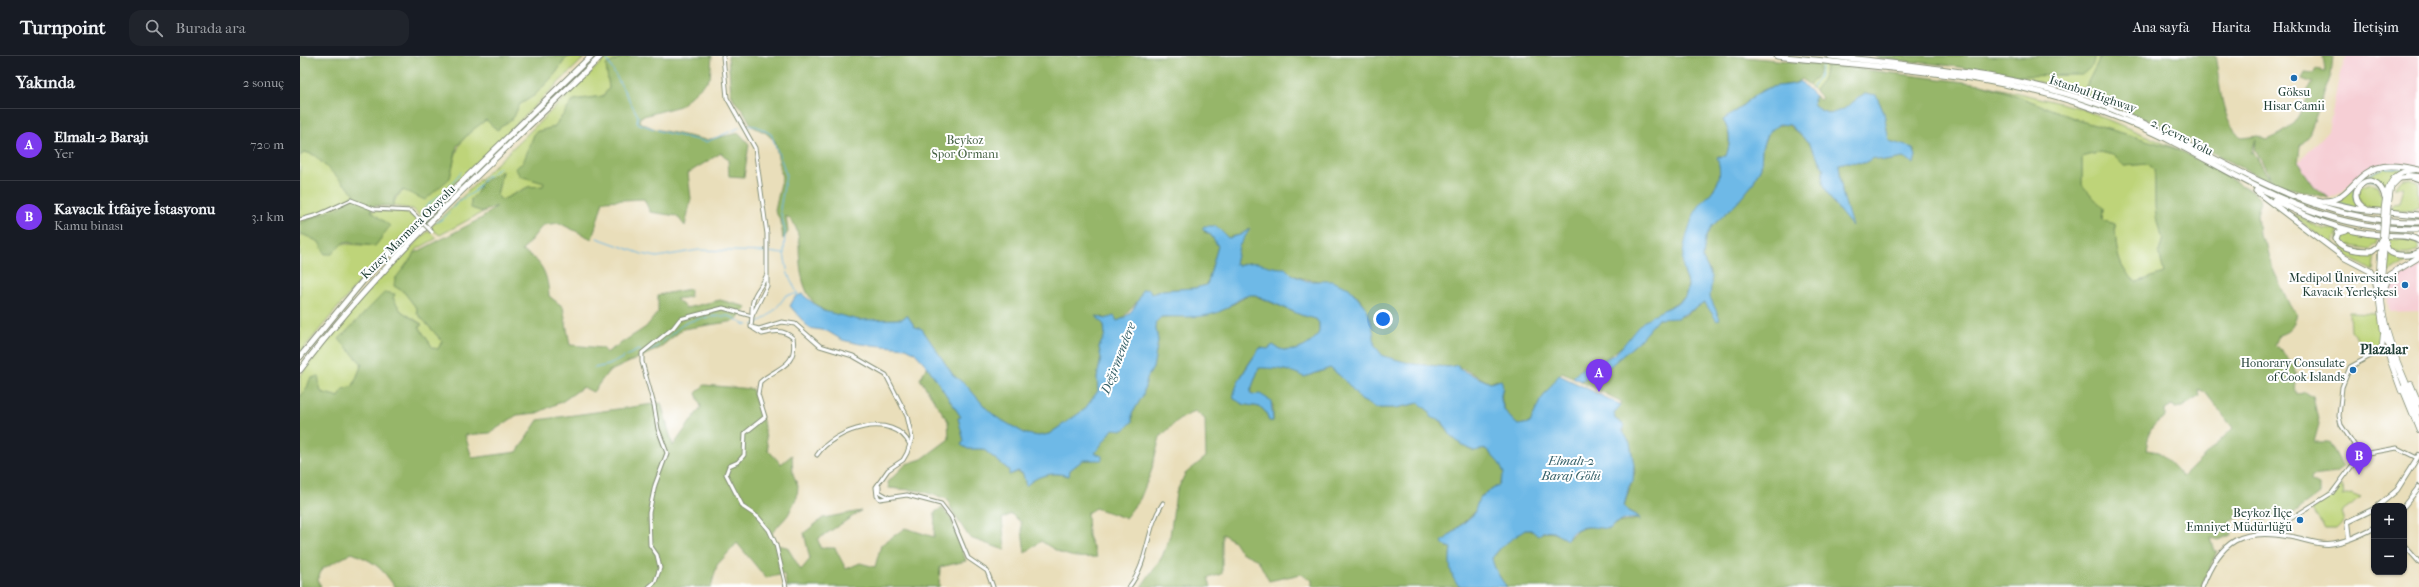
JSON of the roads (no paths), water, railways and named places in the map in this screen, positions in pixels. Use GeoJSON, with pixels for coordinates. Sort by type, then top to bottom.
{"type":"FeatureCollection","features":[{"type":"Feature","properties":{"kind":"highway","name":"Kuzey Marmara Otoyolu"},"geometry":{"type":"LineString","coordinates":[[300,357],[372,270],[591,56]]}},
{"type":"Feature","properties":{"kind":"highway","name":"Kuzey Marmara Otoyolu"},"geometry":{"type":"LineString","coordinates":[[300,370],[374,280],[601,56]]}},
{"type":"Feature","properties":{"kind":"highway","name":"2. Çevre Yolu"},"geometry":{"type":"LineString","coordinates":[[1776,56],[2000,83],[2086,106],[2170,140],[2244,182],[2303,209],[2339,220],[2379,227],[2419,229]]}},
{"type":"Feature","properties":{"kind":"highway","name":"İstanbul Highway"},"geometry":{"type":"LineString","coordinates":[[1830,56],[1932,68],[2026,82],[2096,103],[2164,131],[2282,192],[2345,214],[2390,221],[2419,222]]}},
{"type":"Feature","properties":{"kind":"highway"},"geometry":{"type":"LineString","coordinates":[[2312,200],[2327,201],[2338,198],[2363,175],[2379,167],[2395,166],[2419,170]]}},
{"type":"Feature","properties":{"kind":"highway"},"geometry":{"type":"LineString","coordinates":[[2385,197],[2388,186],[2394,177],[2402,172],[2419,170]]}},
{"type":"Feature","properties":{"kind":"highway"},"geometry":{"type":"LineString","coordinates":[[2380,294],[2383,238],[2386,209],[2391,187],[2400,178],[2411,177],[2419,180]]}},
{"type":"Feature","properties":{"kind":"highway"},"geometry":{"type":"LineString","coordinates":[[2244,182],[2345,258],[2370,271],[2375,279],[2380,294],[2384,317],[2391,342],[2419,412]]}},
{"type":"Feature","properties":{"kind":"highway"},"geometry":{"type":"LineString","coordinates":[[2373,212],[2358,203],[2356,195],[2359,187],[2366,182],[2376,182],[2382,188],[2385,197],[2386,209]]}},
{"type":"Feature","properties":{"kind":"highway"},"geometry":{"type":"LineString","coordinates":[[2257,191],[2308,216],[2348,230],[2402,237],[2419,242]]}},
{"type":"Feature","properties":{"kind":"highway"},"geometry":{"type":"LineString","coordinates":[[2282,192],[2312,200],[2373,212],[2419,215]]}},
{"type":"Feature","properties":{"kind":"highway"},"geometry":{"type":"LineString","coordinates":[[2412,214],[2419,209]]}},
{"type":"Feature","properties":{"kind":"highway"},"geometry":{"type":"LineString","coordinates":[[2348,230],[2340,232],[2336,237],[2338,243],[2347,248],[2371,251],[2377,247],[2383,238]]}},
{"type":"Feature","properties":{"kind":"highway"},"geometry":{"type":"LineString","coordinates":[[2402,237],[2419,236]]}},
{"type":"Feature","properties":{"kind":"highway"},"geometry":{"type":"LineString","coordinates":[[2376,353],[2382,347],[2383,332],[2380,294],[2380,251],[2383,238]]}},
{"type":"Feature","properties":{"kind":"highway"},"geometry":{"type":"LineString","coordinates":[[2383,238],[2388,249],[2392,253],[2411,255],[2419,252]]}},
{"type":"Feature","properties":{"kind":"highway"},"geometry":{"type":"LineString","coordinates":[[2380,294],[2389,275],[2419,257]]}},
{"type":"Feature","properties":{"kind":"highway"},"geometry":{"type":"LineString","coordinates":[[2383,332],[2406,399],[2419,430]]}},
{"type":"Feature","properties":{"kind":"highway"},"geometry":{"type":"LineString","coordinates":[[2391,342],[2419,403]]}},
{"type":"Feature","properties":{"kind":"highway"},"geometry":{"type":"LineString","coordinates":[[2376,353],[2383,351],[2388,355],[2401,392],[2406,399]]}},
{"type":"Feature","properties":{"kind":"highway"},"geometry":{"type":"LineString","coordinates":[[2394,361],[2419,421]]}},
{"type":"Feature","properties":{"kind":"main road"},"geometry":{"type":"LineString","coordinates":[[2400,178],[2407,175],[2419,176]]}},
{"type":"Feature","properties":{"kind":"main road"},"geometry":{"type":"LineString","coordinates":[[2382,503],[2397,490],[2417,458]]}},
{"type":"Feature","properties":{"kind":"main road"},"geometry":{"type":"LineString","coordinates":[[2406,503],[2419,487]]}},
{"type":"Feature","properties":{"kind":"main road"},"geometry":{"type":"LineString","coordinates":[[2349,539],[2347,522],[2371,512]]}},
{"type":"Feature","properties":{"kind":"main road"},"geometry":{"type":"LineString","coordinates":[[2202,587],[2214,558],[2225,547],[2255,533],[2278,535],[2320,544],[2349,539],[2371,529]]}},
{"type":"Feature","properties":{"kind":"street"},"geometry":{"type":"LineString","coordinates":[[723,56],[727,98],[755,148],[767,234],[767,286],[764,296],[752,316]]}},
{"type":"Feature","properties":{"kind":"street"},"geometry":{"type":"LineString","coordinates":[[300,220],[318,215],[351,200],[374,209],[411,210],[432,232]]}},
{"type":"Feature","properties":{"kind":"street"},"geometry":{"type":"LineString","coordinates":[[768,271],[764,280],[755,291],[750,324],[754,329],[762,334],[777,330],[788,334],[792,338],[793,352],[786,367],[760,382],[758,394],[765,417],[745,433],[744,455],[738,462],[729,466],[726,474],[743,507],[758,517],[769,530],[776,545],[786,587]]}},
{"type":"Feature","properties":{"kind":"street"},"geometry":{"type":"LineString","coordinates":[[649,587],[654,582],[660,568],[657,555],[650,545],[649,513],[655,485],[667,453],[658,429],[642,352],[673,328],[680,319],[723,308],[752,316]]}},
{"type":"Feature","properties":{"kind":"street"},"geometry":{"type":"LineString","coordinates":[[754,329],[789,322],[802,329],[820,346],[853,356],[880,371],[890,381],[907,416],[910,426],[911,445],[903,460],[888,470],[880,482],[879,492],[889,498],[898,495],[915,496],[943,506],[951,517],[968,558],[987,571],[993,587]]}},
{"type":"Feature","properties":{"kind":"street"},"geometry":{"type":"LineString","coordinates":[[2360,454],[2339,419],[2342,387],[2350,367],[2376,353]]}},
{"type":"Feature","properties":{"kind":"street"},"geometry":{"type":"LineString","coordinates":[[817,455],[833,438],[849,431],[870,425],[899,432],[907,438],[911,445]]}},
{"type":"Feature","properties":{"kind":"street"},"geometry":{"type":"LineString","coordinates":[[2278,535],[2287,521],[2332,493],[2360,454],[2386,449],[2401,449],[2417,458]]}},
{"type":"Feature","properties":{"kind":"street"},"geometry":{"type":"LineString","coordinates":[[1129,587],[1143,565],[1156,514],[1163,503]]}},
{"type":"Feature","properties":{"kind":"street"},"geometry":{"type":"LineString","coordinates":[[2407,549],[2419,562]]}},
{"type":"Feature","properties":{"kind":"water"},"geometry":{"type":"Polygon","coordinates":[[[1800,81],[1815,96],[1813,104],[1820,110],[1830,114],[1844,109],[1865,93],[1876,95],[1884,113],[1889,141],[1913,148],[1916,156],[1914,163],[1903,158],[1885,161],[1874,158],[1864,163],[1847,162],[1839,164],[1842,192],[1852,226],[1831,199],[1822,176],[1824,169],[1809,143],[1790,125],[1779,124],[1767,134],[1762,148],[1761,167],[1752,185],[1737,203],[1712,226],[1705,238],[1703,259],[1712,277],[1710,297],[1720,319],[1717,321],[1705,303],[1677,318],[1658,319],[1637,343],[1609,367],[1580,381],[1573,377],[1590,361],[1600,361],[1609,358],[1623,346],[1640,325],[1647,319],[1685,297],[1688,284],[1683,267],[1683,256],[1688,230],[1696,210],[1717,185],[1719,168],[1717,157],[1726,156],[1728,151],[1729,133],[1723,120],[1760,92],[1770,87],[1793,84],[1800,81]]]}},
{"type":"Feature","properties":{"kind":"water","name":"Elmalı-2 Baraj Gölü"},"geometry":{"type":"Polygon","coordinates":[[[1204,226],[1216,226],[1228,238],[1240,235],[1250,229],[1239,246],[1235,264],[1239,266],[1257,263],[1285,268],[1292,275],[1307,281],[1331,281],[1349,288],[1367,309],[1373,330],[1375,346],[1383,356],[1413,364],[1449,367],[1458,365],[1459,369],[1490,383],[1501,380],[1503,385],[1501,399],[1503,407],[1518,425],[1530,423],[1540,401],[1559,375],[1621,405],[1614,413],[1615,419],[1624,425],[1622,430],[1630,443],[1634,465],[1633,482],[1629,486],[1624,506],[1628,511],[1639,517],[1640,522],[1638,519],[1622,521],[1612,526],[1610,529],[1592,527],[1581,528],[1571,534],[1567,540],[1553,532],[1544,531],[1538,536],[1531,530],[1525,530],[1502,546],[1492,558],[1502,581],[1507,587],[1459,586],[1453,578],[1450,563],[1451,548],[1444,545],[1442,542],[1474,514],[1479,498],[1499,485],[1504,473],[1499,463],[1486,449],[1474,451],[1462,445],[1451,436],[1442,421],[1430,417],[1430,412],[1419,403],[1396,408],[1376,408],[1361,400],[1347,383],[1330,368],[1304,377],[1288,371],[1259,368],[1250,392],[1252,395],[1260,394],[1271,401],[1273,421],[1269,421],[1265,411],[1262,408],[1243,404],[1234,399],[1234,394],[1239,381],[1260,348],[1268,349],[1273,345],[1279,349],[1285,350],[1299,349],[1311,342],[1319,332],[1319,323],[1316,319],[1301,315],[1255,295],[1245,296],[1221,311],[1209,315],[1196,317],[1161,317],[1155,323],[1158,341],[1153,368],[1147,378],[1143,395],[1132,414],[1132,422],[1124,430],[1113,429],[1095,453],[1102,456],[1102,460],[1083,460],[1070,470],[1069,476],[1058,474],[1046,475],[1035,479],[1026,486],[1023,474],[1018,471],[1009,475],[1009,470],[983,449],[968,449],[961,445],[964,441],[958,418],[961,417],[927,366],[914,352],[906,348],[860,344],[842,340],[827,331],[809,328],[790,306],[795,297],[802,294],[823,311],[859,320],[902,319],[907,315],[915,327],[922,329],[953,375],[967,386],[986,408],[996,417],[1026,434],[1039,436],[1049,434],[1084,410],[1098,391],[1097,378],[1101,358],[1099,347],[1105,335],[1104,325],[1096,316],[1105,319],[1114,316],[1117,321],[1121,319],[1130,313],[1139,299],[1142,290],[1149,289],[1152,294],[1163,290],[1195,288],[1207,285],[1218,246],[1210,234],[1202,229],[1204,226]]]}},
{"type":"Feature","properties":{"kind":"waterway"},"geometry":{"type":"LineString","coordinates":[[605,56],[638,116],[637,123],[663,132],[706,142],[741,127]]}},
{"type":"Feature","properties":{"kind":"waterway"},"geometry":{"type":"LineString","coordinates":[[1812,88],[1819,77],[1823,63]]}},
{"type":"Feature","properties":{"kind":"waterway","name":"Değirmendere"},"geometry":{"type":"LineString","coordinates":[[745,126],[756,126],[771,134],[783,165],[786,175],[780,209],[785,231],[784,254],[788,274],[799,297]]}},
{"type":"Feature","properties":{"kind":"waterway"},"geometry":{"type":"LineString","coordinates":[[2391,167],[2408,169],[2392,177],[2385,191],[2375,180],[2363,181],[2359,184],[2356,188],[2355,198],[2361,208],[2328,202],[2345,195],[2372,173],[2380,169],[2391,167]]}},
{"type":"Feature","properties":{"kind":"waterway"},"geometry":{"type":"LineString","coordinates":[[436,222],[443,219],[459,201],[474,192],[483,180],[499,168]]}},
{"type":"Feature","properties":{"kind":"waterway"},"geometry":{"type":"LineString","coordinates":[[421,216],[424,208],[446,190],[461,172]]}},
{"type":"Feature","properties":{"kind":"waterway"},"geometry":{"type":"LineString","coordinates":[[597,238],[642,254],[657,257],[699,250],[766,252]]}},
{"type":"Feature","properties":{"kind":"waterway"},"geometry":{"type":"LineString","coordinates":[[769,252],[783,254]]}},
{"type":"Feature","properties":{"kind":"waterway"},"geometry":{"type":"LineString","coordinates":[[753,325],[772,313],[786,295],[797,294]]}},
{"type":"Feature","properties":{"kind":"waterway"},"geometry":{"type":"LineString","coordinates":[[646,351],[656,347],[681,326],[697,319],[715,316],[729,316],[748,325]]}},
{"type":"Feature","properties":{"kind":"waterway"},"geometry":{"type":"LineString","coordinates":[[594,368],[609,365],[638,350],[641,351]]}},
{"type":"Feature","properties":{"kind":"place","name":"Göksu Hisar Camii"},"geometry":{"type":"Point","coordinates":[2294,78]}},
{"type":"Feature","properties":{"kind":"place","name":"Medipol Üniversitesi Kavacık Yerleşkesi"},"geometry":{"type":"Point","coordinates":[2405,285]}},
{"type":"Feature","properties":{"kind":"place","name":"Honorary Consulate of Cook Islands"},"geometry":{"type":"Point","coordinates":[2353,370]}},
{"type":"Feature","properties":{"kind":"place","name":"Elmalı-2 Barajı"},"geometry":{"type":"Point","coordinates":[1599,392]}},
{"type":"Feature","properties":{"kind":"place","name":"Kavacık İtfaiye İstasyonu"},"geometry":{"type":"Point","coordinates":[2359,475]}},
{"type":"Feature","properties":{"kind":"place","name":"Beykoz İlçe Emniyet Müdürlüğü"},"geometry":{"type":"Point","coordinates":[2300,520]}},
{"type":"Feature","properties":{"kind":"district","name":"Plazalar"},"geometry":{"type":"Point","coordinates":[2384,349]}},
{"type":"Feature","properties":{"kind":"park label","name":"Beykoz Spor Ormanı"},"geometry":{"type":"Point","coordinates":[965,147]}}]}
